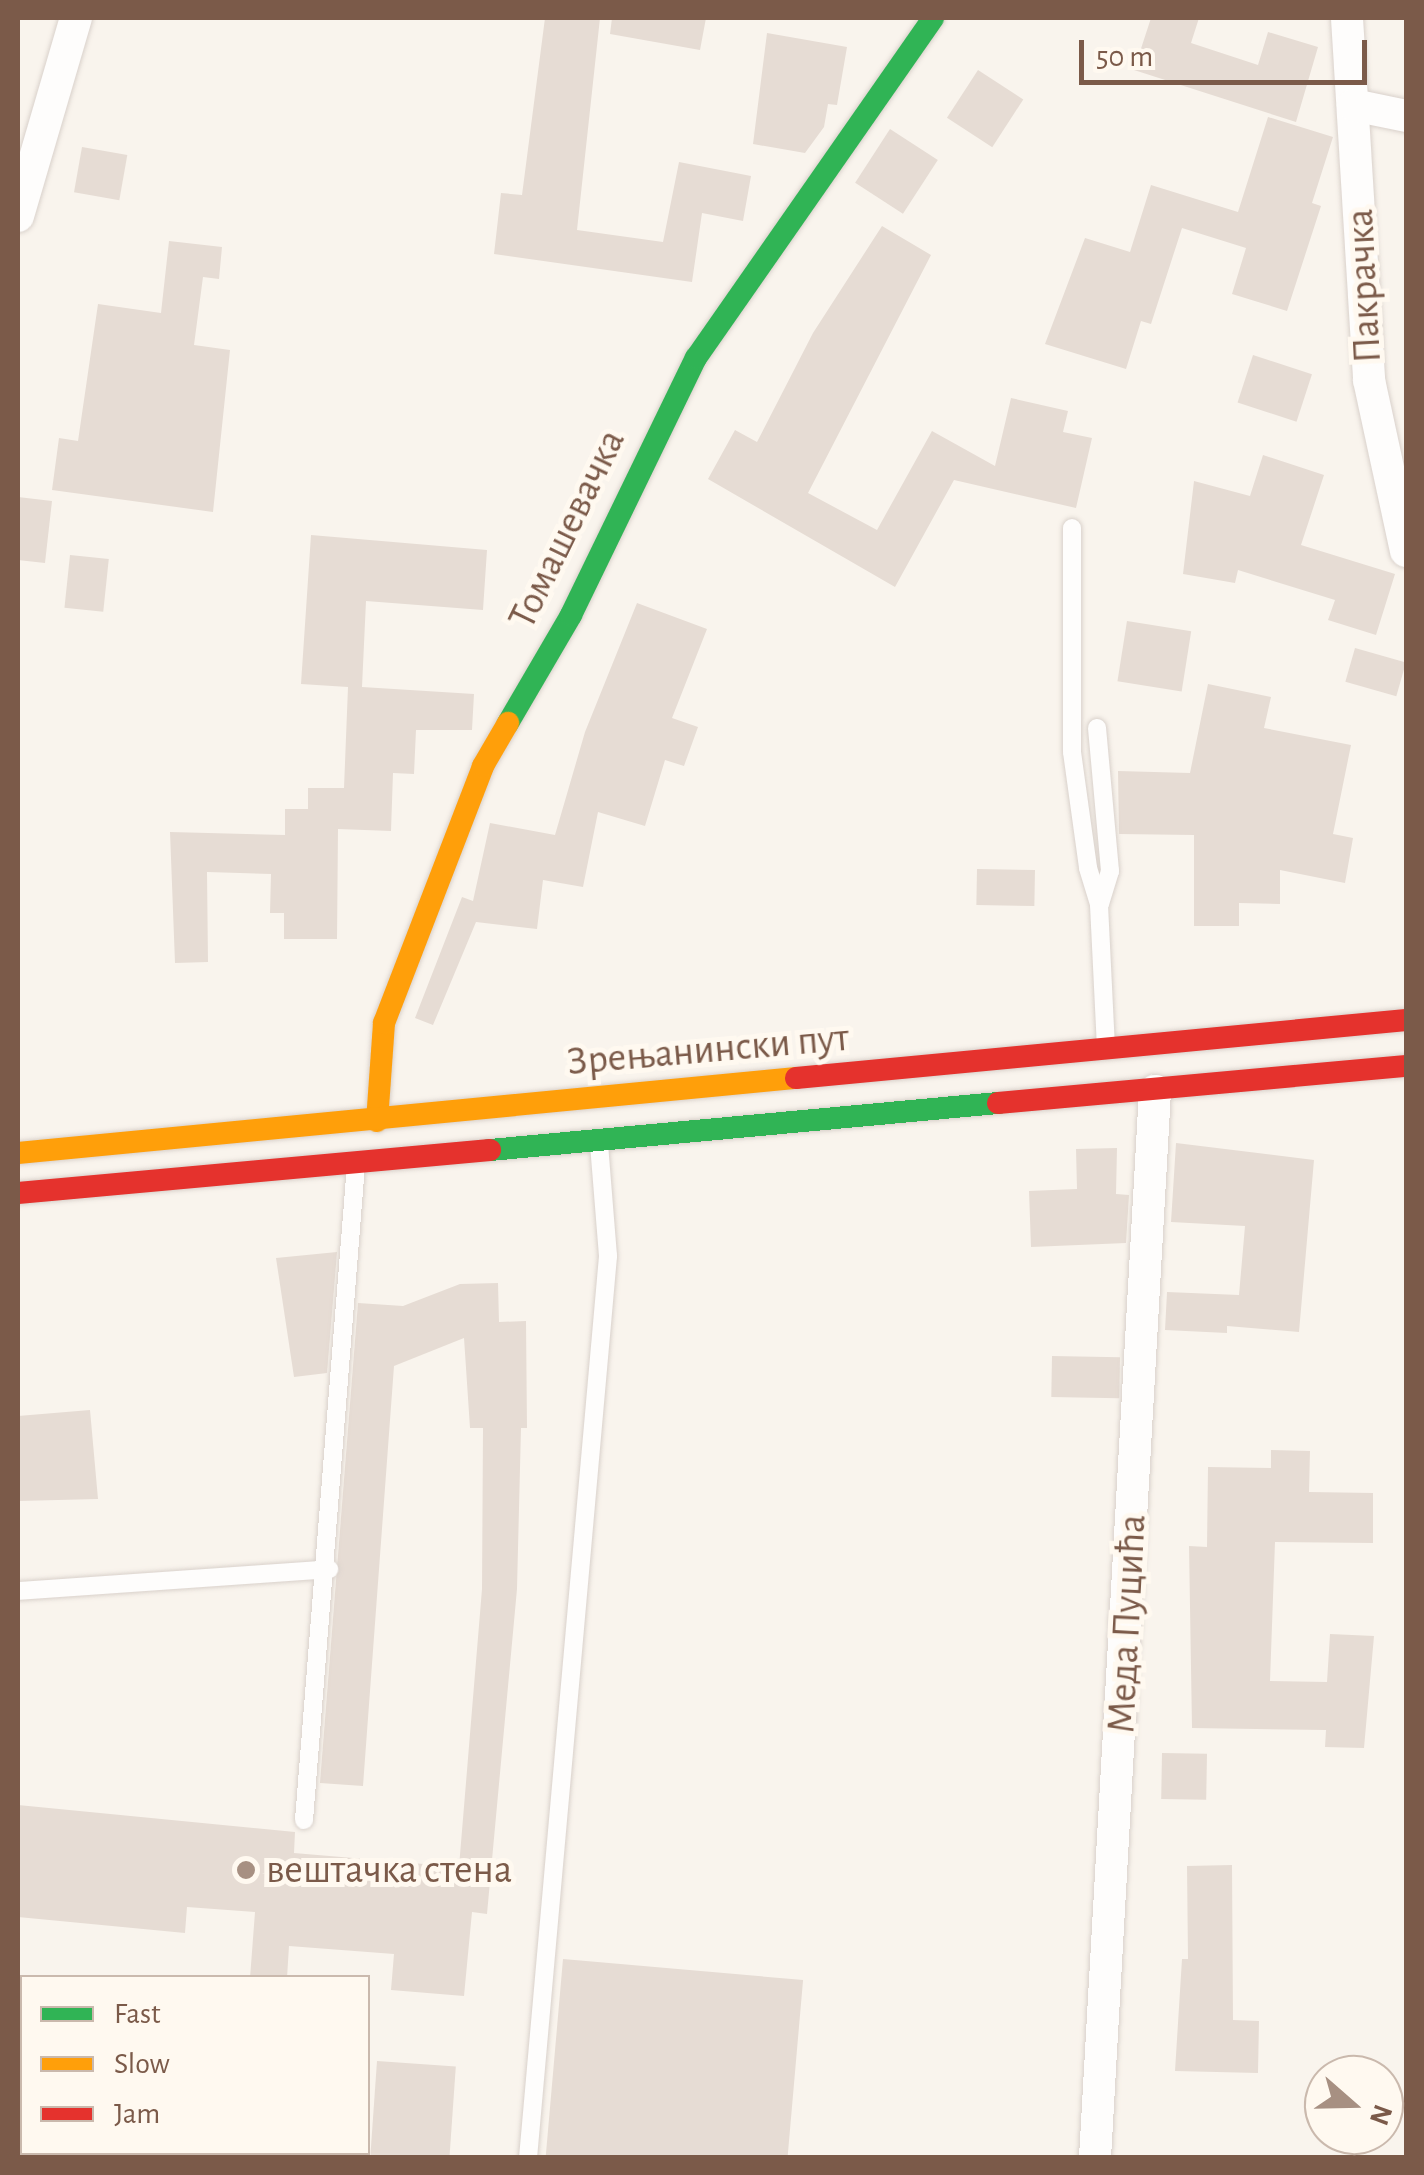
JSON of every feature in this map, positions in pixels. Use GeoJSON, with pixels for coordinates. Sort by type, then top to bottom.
{"type":"FeatureCollection","features":[{"type":"Feature","properties":{"kind":"main road","name":"Томашевачка"},"geometry":{"type":"LineString","coordinates":[[377,1120],[384,1023],[483,766],[564,628],[696,358],[933,18]]}},
{"type":"Feature","properties":{"kind":"main road","name":"Зрењанински пут"},"geometry":{"type":"LineString","coordinates":[[18,1153],[1406,1020]]}},
{"type":"Feature","properties":{"kind":"main road","name":"Зрењанински пут"},"geometry":{"type":"LineString","coordinates":[[18,1193],[1406,1066]]}},
{"type":"Feature","properties":{"kind":"street"},"geometry":{"type":"LineString","coordinates":[[18,216],[76,18]]}},
{"type":"Feature","properties":{"kind":"street","name":"Пакрачка"},"geometry":{"type":"LineString","coordinates":[[1347,18],[1365,340],[1395,463],[1406,551]]}},
{"type":"Feature","properties":{"kind":"street"},"geometry":{"type":"LineString","coordinates":[[1353,105],[1406,116]]}},
{"type":"Feature","properties":{"kind":"street","name":"Меда Пуцића"},"geometry":{"type":"LineString","coordinates":[[1095,2158],[1155,1091]]}},
{"type":"Feature","properties":{"kind":"lane"},"geometry":{"type":"LineString","coordinates":[[1072,528],[1072,752],[1088,868],[1100,905],[1106,1050]]}},
{"type":"Feature","properties":{"kind":"lane"},"geometry":{"type":"LineString","coordinates":[[1098,728],[1110,871],[1100,905]]}},
{"type":"Feature","properties":{"kind":"lane"},"geometry":{"type":"LineString","coordinates":[[528,2158],[608,1256],[599,1142]]}},
{"type":"Feature","properties":{"kind":"lane"},"geometry":{"type":"LineString","coordinates":[[304,1820],[328,1568],[356,1164]]}},
{"type":"Feature","properties":{"kind":"lane"},"geometry":{"type":"LineString","coordinates":[[18,1592],[328,1568]]}},
{"type":"Feature","properties":{"kind":"building"},"geometry":{"type":"Polygon","coordinates":[[[545,18],[600,18],[577,230],[663,242],[679,162],[751,176],[743,221],[702,213],[692,282],[494,254],[501,193],[522,195],[545,18]]]}},
{"type":"Feature","properties":{"kind":"building"},"geometry":{"type":"Polygon","coordinates":[[[612,18],[706,18],[700,50],[610,34],[612,18]]]}},
{"type":"Feature","properties":{"kind":"building"},"geometry":{"type":"Polygon","coordinates":[[[1151,18],[1199,18],[1191,43],[1258,65],[1268,32],[1318,47],[1296,122],[1134,70],[1151,18]]]}},
{"type":"Feature","properties":{"kind":"building"},"geometry":{"type":"Polygon","coordinates":[[[767,33],[847,47],[837,105],[828,104],[824,127],[805,153],[753,144],[767,33]]]}},
{"type":"Feature","properties":{"kind":"building"},"geometry":{"type":"Polygon","coordinates":[[[978,70],[1023,99],[992,147],[947,118],[978,70]]]}},
{"type":"Feature","properties":{"kind":"building"},"geometry":{"type":"Polygon","coordinates":[[[1268,117],[1333,137],[1312,203],[1321,206],[1287,311],[1232,294],[1246,248],[1182,228],[1151,324],[1141,321],[1126,369],[1045,344],[1085,238],[1130,252],[1151,185],[1238,212],[1268,117]]]}},
{"type":"Feature","properties":{"kind":"building"},"geometry":{"type":"Polygon","coordinates":[[[890,129],[938,160],[903,214],[855,183],[890,129]]]}},
{"type":"Feature","properties":{"kind":"building"},"geometry":{"type":"Polygon","coordinates":[[[82,147],[127,155],[119,200],[74,192],[82,147]]]}},
{"type":"Feature","properties":{"kind":"building"},"geometry":{"type":"Polygon","coordinates":[[[882,226],[931,255],[808,493],[877,530],[932,431],[995,466],[1011,398],[1068,411],[1063,432],[1092,438],[1076,508],[954,480],[895,587],[708,479],[735,430],[757,442],[813,333],[882,226]]]}},
{"type":"Feature","properties":{"kind":"building"},"geometry":{"type":"Polygon","coordinates":[[[169,241],[222,247],[219,279],[203,277],[194,345],[230,350],[213,512],[52,490],[59,438],[78,441],[98,304],[161,313],[169,241]]]}},
{"type":"Feature","properties":{"kind":"building"},"geometry":{"type":"Polygon","coordinates":[[[1253,355],[1312,374],[1297,422],[1238,403],[1253,355]]]}},
{"type":"Feature","properties":{"kind":"building"},"geometry":{"type":"Polygon","coordinates":[[[1263,455],[1324,475],[1301,545],[1395,574],[1376,635],[1328,620],[1335,600],[1238,570],[1235,583],[1183,574],[1194,481],[1250,496],[1263,455]]]}},
{"type":"Feature","properties":{"kind":"building"},"geometry":{"type":"Polygon","coordinates":[[[18,497],[52,501],[45,563],[18,560],[18,497]]]}},
{"type":"Feature","properties":{"kind":"building"},"geometry":{"type":"Polygon","coordinates":[[[311,535],[487,550],[483,610],[366,601],[362,687],[474,694],[472,730],[416,730],[414,774],[393,773],[391,831],[338,829],[337,939],[284,939],[284,913],[270,913],[271,874],[207,872],[208,962],[175,963],[170,832],[285,835],[285,809],[308,809],[308,788],[344,788],[348,687],[301,684],[311,535]]]}},
{"type":"Feature","properties":{"kind":"building"},"geometry":{"type":"Polygon","coordinates":[[[70,555],[109,559],[103,612],[64,608],[70,555]]]}},
{"type":"Feature","properties":{"kind":"building"},"geometry":{"type":"Polygon","coordinates":[[[637,603],[707,629],[672,718],[698,727],[684,766],[665,760],[645,826],[598,812],[583,887],[543,880],[537,929],[476,922],[433,1025],[415,1018],[462,897],[473,901],[490,823],[555,835],[585,732],[637,603]]]}},
{"type":"Feature","properties":{"kind":"building"},"geometry":{"type":"Polygon","coordinates":[[[1127,621],[1191,631],[1182,691],[1117,681],[1127,621]]]}},
{"type":"Feature","properties":{"kind":"building"},"geometry":{"type":"Polygon","coordinates":[[[1355,648],[1406,663],[1396,696],[1345,682],[1355,648]]]}},
{"type":"Feature","properties":{"kind":"building"},"geometry":{"type":"Polygon","coordinates":[[[1208,684],[1271,697],[1264,728],[1351,745],[1333,834],[1353,838],[1345,883],[1280,870],[1280,904],[1239,903],[1239,926],[1194,926],[1194,835],[1119,834],[1118,771],[1190,773],[1208,684]]]}},
{"type":"Feature","properties":{"kind":"building"},"geometry":{"type":"Polygon","coordinates":[[[977,869],[1035,870],[1034,906],[976,905],[977,869]]]}},
{"type":"Feature","properties":{"kind":"building"},"geometry":{"type":"Polygon","coordinates":[[[1176,1143],[1314,1160],[1299,1332],[1227,1326],[1227,1333],[1165,1330],[1167,1292],[1239,1295],[1245,1226],[1171,1222],[1176,1143]]]}},
{"type":"Feature","properties":{"kind":"building"},"geometry":{"type":"Polygon","coordinates":[[[1117,1148],[1116,1194],[1129,1195],[1126,1243],[1031,1247],[1029,1191],[1077,1189],[1076,1149],[1117,1148]]]}},
{"type":"Feature","properties":{"kind":"building"},"geometry":{"type":"Polygon","coordinates":[[[337,1252],[327,1373],[294,1377],[276,1258],[337,1252]]]}},
{"type":"Feature","properties":{"kind":"building"},"geometry":{"type":"Polygon","coordinates":[[[498,1283],[499,1322],[526,1321],[527,1428],[521,1428],[517,1589],[487,1914],[472,1912],[464,1996],[391,1990],[394,1954],[289,1946],[287,1975],[250,1975],[255,1912],[187,1907],[185,1933],[18,1917],[18,1805],[295,1832],[294,1853],[459,1867],[482,1589],[483,1428],[470,1428],[464,1338],[394,1366],[363,1786],[320,1783],[358,1303],[403,1306],[460,1284],[498,1283]]]}},
{"type":"Feature","properties":{"kind":"building"},"geometry":{"type":"Polygon","coordinates":[[[1052,1356],[1120,1357],[1119,1398],[1051,1397],[1052,1356]]]}},
{"type":"Feature","properties":{"kind":"building"},"geometry":{"type":"Polygon","coordinates":[[[90,1410],[98,1499],[18,1501],[18,1416],[90,1410]]]}},
{"type":"Feature","properties":{"kind":"building"},"geometry":{"type":"Polygon","coordinates":[[[1271,1450],[1310,1451],[1309,1492],[1373,1493],[1373,1543],[1275,1542],[1270,1681],[1327,1682],[1330,1634],[1374,1636],[1364,1748],[1325,1747],[1326,1730],[1192,1728],[1189,1546],[1207,1547],[1208,1467],[1271,1468],[1271,1450]]]}},
{"type":"Feature","properties":{"kind":"building"},"geometry":{"type":"Polygon","coordinates":[[[1162,1753],[1207,1754],[1206,1800],[1161,1799],[1162,1753]]]}},
{"type":"Feature","properties":{"kind":"building"},"geometry":{"type":"Polygon","coordinates":[[[1232,1865],[1233,2020],[1259,2021],[1258,2073],[1175,2071],[1182,1959],[1188,1959],[1187,1866],[1232,1865]]]}},
{"type":"Feature","properties":{"kind":"building"},"geometry":{"type":"Polygon","coordinates":[[[563,1959],[803,1980],[788,2158],[546,2158],[563,1959]]]}},
{"type":"Feature","properties":{"kind":"building"},"geometry":{"type":"Polygon","coordinates":[[[377,2061],[456,2067],[449,2158],[370,2158],[377,2061]]]}},
{"type":"Feature","properties":{"kind":"traffic: fast"},"geometry":{"type":"LineString","coordinates":[[508,723],[571,615],[696,358],[933,18]]}},
{"type":"Feature","properties":{"kind":"traffic: fast"},"geometry":{"type":"LineString","coordinates":[[490,1150],[998,1103]]}},
{"type":"Feature","properties":{"kind":"traffic: slow"},"geometry":{"type":"LineString","coordinates":[[377,1121],[384,1023],[483,766],[508,723]]}},
{"type":"Feature","properties":{"kind":"traffic: slow"},"geometry":{"type":"LineString","coordinates":[[18,1153],[796,1078]]}},
{"type":"Feature","properties":{"kind":"traffic: jam"},"geometry":{"type":"LineString","coordinates":[[796,1078],[1406,1020]]}},
{"type":"Feature","properties":{"kind":"traffic: jam"},"geometry":{"type":"LineString","coordinates":[[998,1103],[1406,1066]]}},
{"type":"Feature","properties":{"kind":"traffic: jam"},"geometry":{"type":"LineString","coordinates":[[18,1193],[490,1150]]}},
{"type":"Feature","properties":{"kind":"place","name":"вештачка стена"},"geometry":{"type":"Point","coordinates":[246,1870]}}]}
